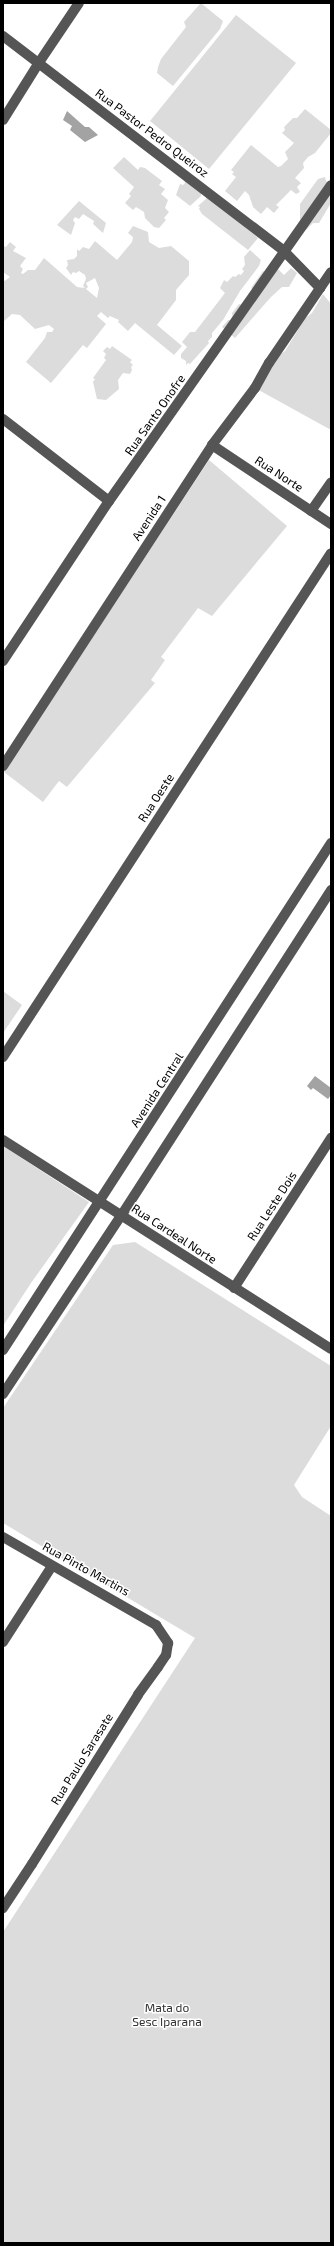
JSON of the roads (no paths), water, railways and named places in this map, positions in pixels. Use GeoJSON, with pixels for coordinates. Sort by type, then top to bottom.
{"type":"FeatureCollection","features":[{"type":"Feature","properties":{"kind":"street"},"geometry":{"type":"LineString","coordinates":[[3,120],[79,3]]}},
{"type":"Feature","properties":{"kind":"street","name":"Rua Pastor Pedro Queiroz"},"geometry":{"type":"LineString","coordinates":[[3,36],[284,250],[320,288]]}},
{"type":"Feature","properties":{"kind":"street","name":"Rua Santo Onofre"},"geometry":{"type":"LineString","coordinates":[[3,661],[110,501],[180,403],[284,250],[331,185]]}},
{"type":"Feature","properties":{"kind":"street","name":"Avenida 1"},"geometry":{"type":"LineString","coordinates":[[3,766],[212,445],[255,388],[269,362],[331,272]]}},
{"type":"Feature","properties":{"kind":"street"},"geometry":{"type":"LineString","coordinates":[[3,419],[110,501]]}},
{"type":"Feature","properties":{"kind":"street","name":"Rua Norte"},"geometry":{"type":"LineString","coordinates":[[212,445],[331,524]]}},
{"type":"Feature","properties":{"kind":"street"},"geometry":{"type":"LineString","coordinates":[[311,511],[331,482]]}},
{"type":"Feature","properties":{"kind":"street","name":"Rua Oeste"},"geometry":{"type":"LineString","coordinates":[[3,1057],[331,553]]}},
{"type":"Feature","properties":{"kind":"street","name":"Avenida Central"},"geometry":{"type":"LineString","coordinates":[[3,1350],[331,843]]}},
{"type":"Feature","properties":{"kind":"street"},"geometry":{"type":"LineString","coordinates":[[3,1394],[121,1216],[331,890]]}},
{"type":"Feature","properties":{"kind":"street","name":"Rua Leste Dois"},"geometry":{"type":"LineString","coordinates":[[234,1288],[331,1138]]}},
{"type":"Feature","properties":{"kind":"street","name":"Rua Cardeal Norte"},"geometry":{"type":"LineString","coordinates":[[3,1140],[331,1349]]}},
{"type":"Feature","properties":{"kind":"street","name":"Rua Pinto Martins"},"geometry":{"type":"LineString","coordinates":[[3,1537],[156,1625]]}},
{"type":"Feature","properties":{"kind":"street"},"geometry":{"type":"LineString","coordinates":[[3,1642],[52,1566]]}},
{"type":"Feature","properties":{"kind":"street","name":"Rua Paulo Sarasate"},"geometry":{"type":"LineString","coordinates":[[3,1908],[166,1655],[168,1643],[156,1625]]}},
{"type":"Feature","properties":{"kind":"park label","name":"Mata do Sesc Iparana"},"geometry":{"type":"Point","coordinates":[167,2015]}}]}
